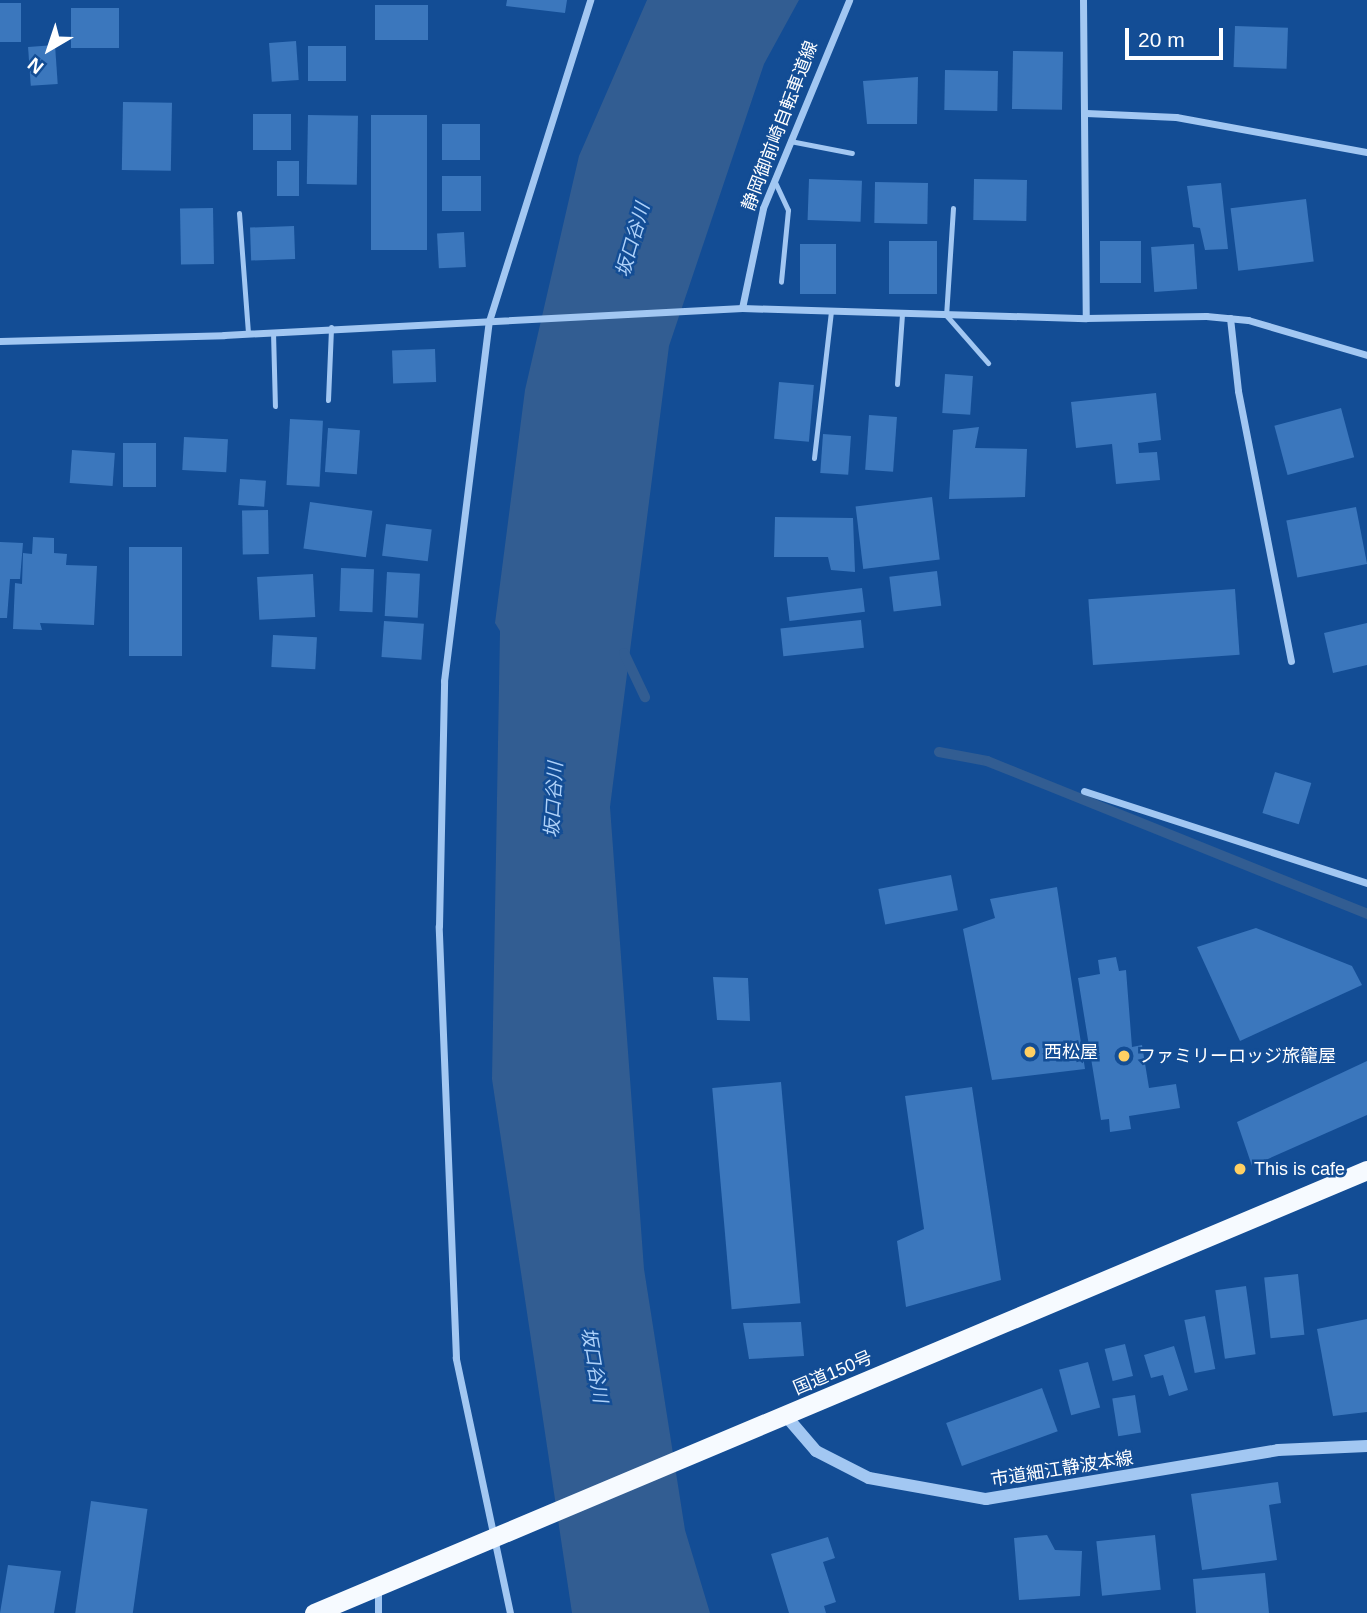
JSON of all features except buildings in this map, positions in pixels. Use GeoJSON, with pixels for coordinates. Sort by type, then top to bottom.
{"type":"FeatureCollection","features":[{"type":"Feature","properties":{"kind":"highway","name":"国道150号"},"geometry":{"type":"LineString","coordinates":[[314,1613],[717,1446],[1367,1170]]}},
{"type":"Feature","properties":{"kind":"street"},"geometry":{"type":"LineString","coordinates":[[510,1613],[496,1536],[456,1358],[439,926],[444,681],[489,321],[590,0]]}},
{"type":"Feature","properties":{"kind":"street","name":"静岡御前崎自転車道線"},"geometry":{"type":"LineString","coordinates":[[741,308],[773,178],[849,0]]}},
{"type":"Feature","properties":{"kind":"street"},"geometry":{"type":"LineString","coordinates":[[1083,0],[1086,318]]}},
{"type":"Feature","properties":{"kind":"street"},"geometry":{"type":"LineString","coordinates":[[1086,113],[1176,117],[1367,152]]}},
{"type":"Feature","properties":{"kind":"street"},"geometry":{"type":"LineString","coordinates":[[0,341],[248,334],[331,327],[741,308],[1086,318],[1230,318],[1367,355]]}},
{"type":"Feature","properties":{"kind":"street"},"geometry":{"type":"LineString","coordinates":[[1230,318],[1238,391],[1291,661]]}},
{"type":"Feature","properties":{"kind":"street"},"geometry":{"type":"LineString","coordinates":[[1084,791],[1367,883]]}},
{"type":"Feature","properties":{"kind":"street","name":"市道細江静波本線"},"geometry":{"type":"LineString","coordinates":[[786,1416],[816,1451],[869,1478],[986,1499],[1278,1450],[1367,1446]]}},
{"type":"Feature","properties":{"kind":"street"},"geometry":{"type":"LineString","coordinates":[[378,1587],[378,1613]]}},
{"type":"Feature","properties":{"kind":"lane"},"geometry":{"type":"LineString","coordinates":[[788,141],[852,153]]}},
{"type":"Feature","properties":{"kind":"lane"},"geometry":{"type":"LineString","coordinates":[[773,178],[788,210],[781,282]]}},
{"type":"Feature","properties":{"kind":"lane"},"geometry":{"type":"LineString","coordinates":[[953,208],[946,315],[988,363]]}},
{"type":"Feature","properties":{"kind":"lane"},"geometry":{"type":"LineString","coordinates":[[239,213],[248,334]]}},
{"type":"Feature","properties":{"kind":"lane"},"geometry":{"type":"LineString","coordinates":[[814,458],[831,312]]}},
{"type":"Feature","properties":{"kind":"lane"},"geometry":{"type":"LineString","coordinates":[[897,384],[902,314]]}},
{"type":"Feature","properties":{"kind":"lane"},"geometry":{"type":"LineString","coordinates":[[328,400],[331,327]]}},
{"type":"Feature","properties":{"kind":"lane"},"geometry":{"type":"LineString","coordinates":[[274,332],[275,406]]}},
{"type":"Feature","properties":{"kind":"water","name":"坂口谷川"},"geometry":{"type":"Polygon","coordinates":[[[647,0],[799,0],[764,64],[669,346],[610,807],[644,1269],[685,1530],[710,1613],[572,1613],[492,1079],[500,631],[495,623],[525,390],[579,156],[647,0]]]}},
{"type":"Feature","properties":{"kind":"waterway"},"geometry":{"type":"LineString","coordinates":[[624,653],[645,697]]}},
{"type":"Feature","properties":{"kind":"waterway"},"geometry":{"type":"LineString","coordinates":[[939,752],[987,761],[1367,914]]}},
{"type":"Feature","properties":{"kind":"place","name":"西松屋"},"geometry":{"type":"Point","coordinates":[1030,1052]}},
{"type":"Feature","properties":{"kind":"place","name":"ファミリーロッジ旅籠屋"},"geometry":{"type":"Point","coordinates":[1124,1056]}},
{"type":"Feature","properties":{"kind":"place","name":"This is cafe"},"geometry":{"type":"Point","coordinates":[1240,1169]}}]}
